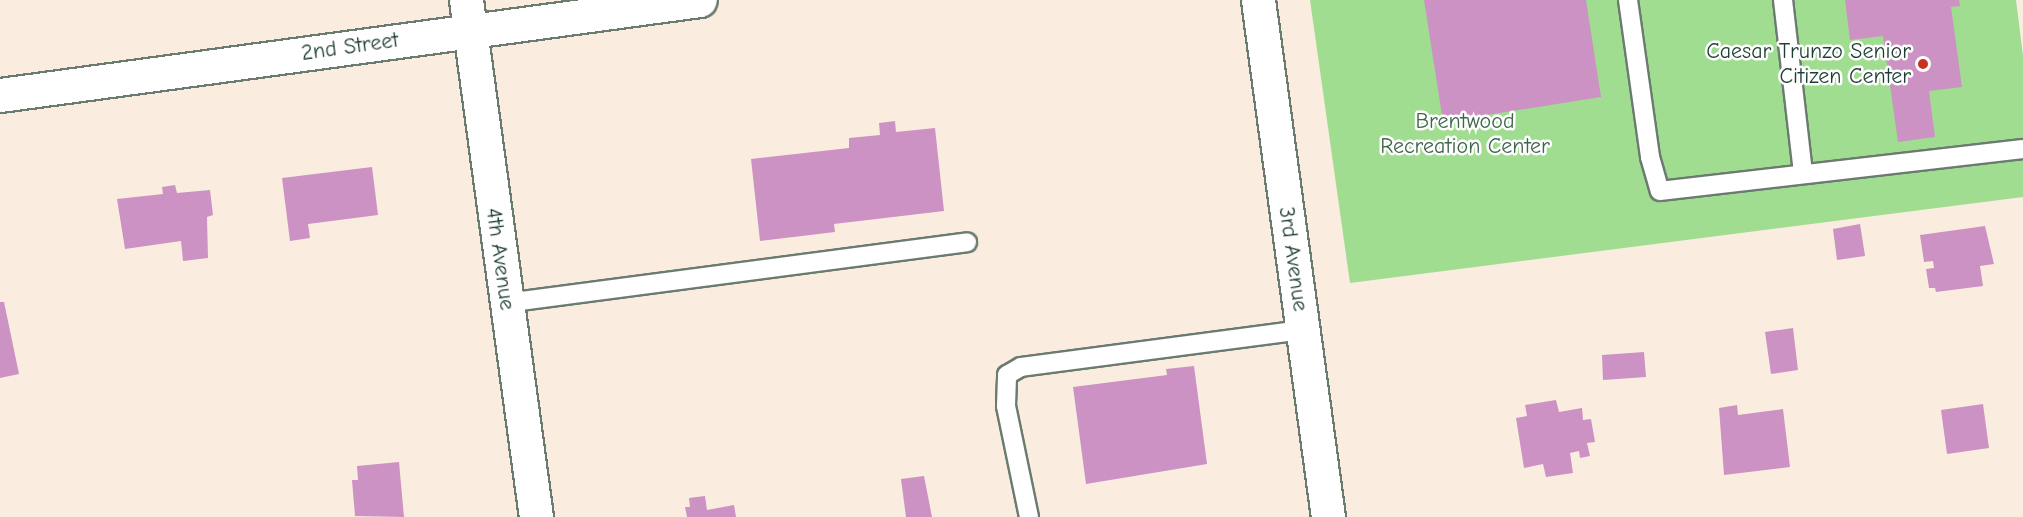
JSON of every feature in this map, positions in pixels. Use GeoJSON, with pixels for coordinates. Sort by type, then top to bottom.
{"type":"FeatureCollection","features":[{"type":"Feature","properties":{"kind":"street","name":"2nd Street"},"geometry":{"type":"LineString","coordinates":[[0,95],[468,15],[700,0]]}},
{"type":"Feature","properties":{"kind":"street","name":"3rd Avenue"},"geometry":{"type":"LineString","coordinates":[[1258,0],[1328,517]]}},
{"type":"Feature","properties":{"kind":"street","name":"4th Avenue"},"geometry":{"type":"LineString","coordinates":[[468,15],[537,517]]}},
{"type":"Feature","properties":{"kind":"lane"},"geometry":{"type":"LineString","coordinates":[[1628,0],[1650,157],[1660,191],[2023,149]]}},
{"type":"Feature","properties":{"kind":"lane"},"geometry":{"type":"LineString","coordinates":[[1783,0],[1803,174]]}},
{"type":"Feature","properties":{"kind":"lane"},"geometry":{"type":"LineString","coordinates":[[506,303],[967,242]]}},
{"type":"Feature","properties":{"kind":"lane"},"geometry":{"type":"LineString","coordinates":[[1029,517],[1006,406],[1007,375],[1021,367],[1303,330]]}},
{"type":"Feature","properties":{"kind":"green space","name":"Brentwood Recreation Center"},"geometry":{"type":"Polygon","coordinates":[[[1310,0],[2016,0],[2023,56],[2023,197],[1350,283],[1310,0]]]}},
{"type":"Feature","properties":{"kind":"building","name":"Brentwood Recreation Center"},"geometry":{"type":"Polygon","coordinates":[[[1424,0],[1586,0],[1601,97],[1443,122],[1424,0]]]}},
{"type":"Feature","properties":{"kind":"building","name":"Caesar Trunzo Senior Citizen Center"},"geometry":{"type":"Polygon","coordinates":[[[1845,0],[1959,0],[1960,6],[1951,7],[1962,87],[1929,91],[1935,137],[1898,142],[1883,36],[1850,40],[1845,0]]]}},
{"type":"Feature","properties":{"kind":"building"},"geometry":{"type":"Polygon","coordinates":[[[895,121],[896,132],[935,128],[944,211],[834,224],[835,232],[760,241],[751,159],[849,148],[849,138],[880,135],[879,123],[895,121]]]}},
{"type":"Feature","properties":{"kind":"building"},"geometry":{"type":"Polygon","coordinates":[[[372,167],[378,215],[308,224],[310,238],[290,241],[282,178],[372,167]]]}},
{"type":"Feature","properties":{"kind":"building"},"geometry":{"type":"Polygon","coordinates":[[[175,185],[177,193],[210,190],[213,215],[207,217],[208,258],[183,261],[181,241],[125,249],[117,199],[163,194],[162,187],[175,185]]]}},
{"type":"Feature","properties":{"kind":"building"},"geometry":{"type":"Polygon","coordinates":[[[1860,224],[1865,256],[1837,260],[1833,229],[1860,224]]]}},
{"type":"Feature","properties":{"kind":"building"},"geometry":{"type":"Polygon","coordinates":[[[1985,226],[1994,264],[1980,266],[1983,286],[1936,292],[1935,288],[1929,288],[1926,269],[1934,268],[1933,261],[1924,262],[1920,235],[1985,226]]]}},
{"type":"Feature","properties":{"kind":"building"},"geometry":{"type":"Polygon","coordinates":[[[0,302],[4,302],[19,374],[0,378],[0,302]]]}},
{"type":"Feature","properties":{"kind":"building"},"geometry":{"type":"Polygon","coordinates":[[[1793,328],[1798,370],[1771,374],[1765,332],[1793,328]]]}},
{"type":"Feature","properties":{"kind":"building"},"geometry":{"type":"Polygon","coordinates":[[[1644,352],[1646,377],[1603,380],[1602,355],[1644,352]]]}},
{"type":"Feature","properties":{"kind":"building"},"geometry":{"type":"Polygon","coordinates":[[[1194,366],[1207,464],[1086,484],[1073,387],[1167,375],[1166,369],[1194,366]]]}},
{"type":"Feature","properties":{"kind":"building"},"geometry":{"type":"Polygon","coordinates":[[[1556,400],[1559,412],[1582,408],[1583,420],[1591,419],[1595,442],[1587,443],[1590,456],[1580,458],[1579,451],[1570,453],[1573,473],[1546,477],[1543,464],[1524,468],[1516,418],[1527,416],[1525,405],[1556,400]]]}},
{"type":"Feature","properties":{"kind":"building"},"geometry":{"type":"Polygon","coordinates":[[[1983,404],[1989,448],[1947,454],[1941,410],[1983,404]]]}},
{"type":"Feature","properties":{"kind":"building"},"geometry":{"type":"Polygon","coordinates":[[[1737,405],[1738,415],[1783,409],[1790,467],[1724,475],[1719,408],[1737,405]]]}},
{"type":"Feature","properties":{"kind":"building"},"geometry":{"type":"Polygon","coordinates":[[[399,462],[404,517],[355,516],[352,480],[358,480],[357,466],[399,462]]]}},
{"type":"Feature","properties":{"kind":"building"},"geometry":{"type":"Polygon","coordinates":[[[924,476],[932,517],[906,517],[901,479],[924,476]]]}},
{"type":"Feature","properties":{"kind":"building"},"geometry":{"type":"Polygon","coordinates":[[[705,496],[707,510],[734,505],[736,517],[687,517],[685,507],[690,507],[689,498],[705,496]]]}},
{"type":"Feature","properties":{"kind":"place","name":"Caesar Trunzo Senior Citizen Center"},"geometry":{"type":"Point","coordinates":[1923,64]}}]}
